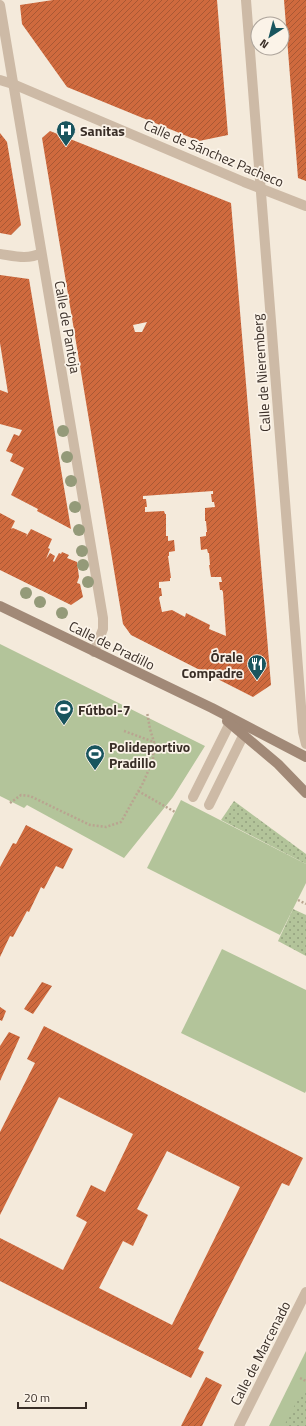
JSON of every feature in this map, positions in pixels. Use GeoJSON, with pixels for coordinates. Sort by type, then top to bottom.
{"type":"FeatureCollection","features":[{"type":"Feature","properties":{"kind":"street","name":"Calle de Nieremberg"},"geometry":{"type":"LineString","coordinates":[[246,0],[303,732],[306,744]]}},
{"type":"Feature","properties":{"kind":"street","name":"Calle de Pantoja"},"geometry":{"type":"LineString","coordinates":[[0,6],[103,618],[102,629],[94,652]]}},
{"type":"Feature","properties":{"kind":"street","name":"Calle de Sánchez Pacheco"},"geometry":{"type":"LineString","coordinates":[[0,80],[13,84],[261,189],[306,206]]}},
{"type":"Feature","properties":{"kind":"street"},"geometry":{"type":"LineString","coordinates":[[0,254],[23,258],[41,253]]}},
{"type":"Feature","properties":{"kind":"street","name":"Calle de Pradillo"},"geometry":{"type":"LineString","coordinates":[[0,606],[212,708],[306,757]]}},
{"type":"Feature","properties":{"kind":"street","name":"Calle de Pradillo"},"geometry":{"type":"LineString","coordinates":[[212,708],[278,764],[306,793]]}},
{"type":"Feature","properties":{"kind":"street"},"geometry":{"type":"LineString","coordinates":[[193,797],[230,723]]}},
{"type":"Feature","properties":{"kind":"street"},"geometry":{"type":"LineString","coordinates":[[209,805],[244,734]]}},
{"type":"Feature","properties":{"kind":"street","name":"Calle de Marcenado"},"geometry":{"type":"LineString","coordinates":[[239,1426],[306,1292]]}},
{"type":"Feature","properties":{"kind":"path"},"geometry":{"type":"LineString","coordinates":[[10,803],[21,795],[30,796],[90,825],[106,827],[121,822],[153,760],[154,742],[147,712]]}},
{"type":"Feature","properties":{"kind":"path"},"geometry":{"type":"LineString","coordinates":[[124,731],[154,742]]}},
{"type":"Feature","properties":{"kind":"path"},"geometry":{"type":"LineString","coordinates":[[138,791],[175,812]]}},
{"type":"Feature","properties":{"kind":"path"},"geometry":{"type":"LineString","coordinates":[[298,900],[306,904]]}},
{"type":"Feature","properties":{"kind":"path"},"geometry":{"type":"LineString","coordinates":[[300,1378],[306,1381]]}},
{"type":"Feature","properties":{"kind":"green space","name":"Polideportivo Pradillo"},"geometry":{"type":"Polygon","coordinates":[[[0,644],[205,746],[173,797],[124,858],[27,805],[24,808],[0,796],[0,644]]]}},
{"type":"Feature","properties":{"kind":"green space"},"geometry":{"type":"Polygon","coordinates":[[[181,800],[306,864],[306,883],[280,935],[147,868],[181,800]]]}},
{"type":"Feature","properties":{"kind":"green space"},"geometry":{"type":"Polygon","coordinates":[[[234,801],[306,854],[306,864],[221,820],[234,801]]]}},
{"type":"Feature","properties":{"kind":"green space"},"geometry":{"type":"Polygon","coordinates":[[[293,909],[306,915],[306,956],[278,941],[293,909]]]}},
{"type":"Feature","properties":{"kind":"green space"},"geometry":{"type":"Polygon","coordinates":[[[222,949],[306,990],[305,1093],[181,1033],[222,949]]]}},
{"type":"Feature","properties":{"kind":"green space"},"geometry":{"type":"Polygon","coordinates":[[[306,1351],[306,1426],[269,1426],[306,1351]]]}},
{"type":"Feature","properties":{"kind":"green space"},"geometry":{"type":"Polygon","coordinates":[[[306,1388],[306,1426],[284,1426],[301,1393],[306,1388]]]}},
{"type":"Feature","properties":{"kind":"building"},"geometry":{"type":"Polygon","coordinates":[[[53,0],[217,0],[228,135],[199,141],[67,87],[22,24],[20,5],[53,0]]]}},
{"type":"Feature","properties":{"kind":"building"},"geometry":{"type":"Polygon","coordinates":[[[284,0],[306,0],[306,181],[298,178],[288,56],[290,56],[290,16],[285,16],[284,0]]]}},
{"type":"Feature","properties":{"kind":"building"},"geometry":{"type":"Polygon","coordinates":[[[50,131],[231,203],[271,685],[253,697],[131,635],[123,624],[42,138],[50,131]],[[147,322],[133,325],[135,332],[142,332],[147,322]],[[213,491],[143,496],[143,499],[146,499],[147,507],[145,507],[145,512],[164,511],[166,514],[166,536],[168,536],[168,541],[174,540],[175,551],[169,552],[168,556],[171,578],[170,581],[159,582],[159,588],[161,588],[162,596],[159,598],[162,612],[172,610],[185,617],[186,613],[210,625],[209,629],[226,636],[223,592],[220,590],[219,582],[222,582],[221,577],[211,577],[209,553],[207,549],[201,550],[200,537],[206,536],[207,532],[205,508],[215,507],[214,502],[212,502],[211,494],[213,494],[213,491]]]}},
{"type":"Feature","properties":{"kind":"building"},"geometry":{"type":"Polygon","coordinates":[[[0,133],[7,142],[21,225],[11,235],[0,233],[0,133]]]}},
{"type":"Feature","properties":{"kind":"building"},"geometry":{"type":"Polygon","coordinates":[[[0,275],[29,279],[71,529],[11,495],[24,468],[10,461],[13,454],[6,451],[14,434],[19,436],[22,430],[0,424],[0,390],[8,393],[0,343],[0,275]]]}},
{"type":"Feature","properties":{"kind":"building"},"geometry":{"type":"Polygon","coordinates":[[[0,513],[15,521],[11,529],[13,528],[27,534],[26,537],[31,529],[52,539],[48,548],[50,549],[46,559],[50,553],[55,556],[54,562],[59,553],[61,554],[62,552],[69,555],[67,558],[77,562],[79,577],[77,583],[80,584],[83,597],[71,605],[0,570],[0,513]]]}},
{"type":"Feature","properties":{"kind":"building"},"geometry":{"type":"Polygon","coordinates":[[[26,825],[73,849],[63,869],[56,866],[44,889],[41,887],[29,912],[27,911],[13,937],[10,936],[0,957],[0,867],[13,843],[16,844],[26,825]]]}},
{"type":"Feature","properties":{"kind":"building"},"geometry":{"type":"Polygon","coordinates":[[[42,982],[52,986],[33,1014],[24,1009],[42,982]]]}},
{"type":"Feature","properties":{"kind":"building"},"geometry":{"type":"Polygon","coordinates":[[[0,1007],[6,1011],[2,1021],[0,1020],[0,1007]]]}},
{"type":"Feature","properties":{"kind":"building"},"geometry":{"type":"Polygon","coordinates":[[[44,1026],[303,1158],[289,1186],[282,1183],[198,1349],[204,1352],[191,1378],[0,1281],[0,1238],[63,1270],[87,1222],[76,1216],[91,1185],[105,1192],[133,1134],[59,1097],[0,1215],[0,1132],[35,1063],[27,1059],[44,1026]],[[167,1151],[137,1209],[148,1215],[133,1246],[123,1241],[99,1288],[172,1325],[240,1187],[167,1151]]]}},
{"type":"Feature","properties":{"kind":"building"},"geometry":{"type":"Polygon","coordinates":[[[9,1032],[20,1037],[0,1081],[0,1046],[9,1032]]]}},
{"type":"Feature","properties":{"kind":"building"},"geometry":{"type":"Polygon","coordinates":[[[206,1377],[222,1385],[202,1426],[181,1426],[206,1377]]]}},
{"type":"Feature","properties":{"kind":"place","name":"Sanitas"},"geometry":{"type":"Point","coordinates":[66,147]}},
{"type":"Feature","properties":{"kind":"place","name":"Órale Compadre"},"geometry":{"type":"Point","coordinates":[257,681]}},
{"type":"Feature","properties":{"kind":"place","name":"Fútbol-7"},"geometry":{"type":"Point","coordinates":[64,726]}},
{"type":"Feature","properties":{"kind":"place","name":"Polideportivo Pradillo"},"geometry":{"type":"Point","coordinates":[95,771]}}]}
